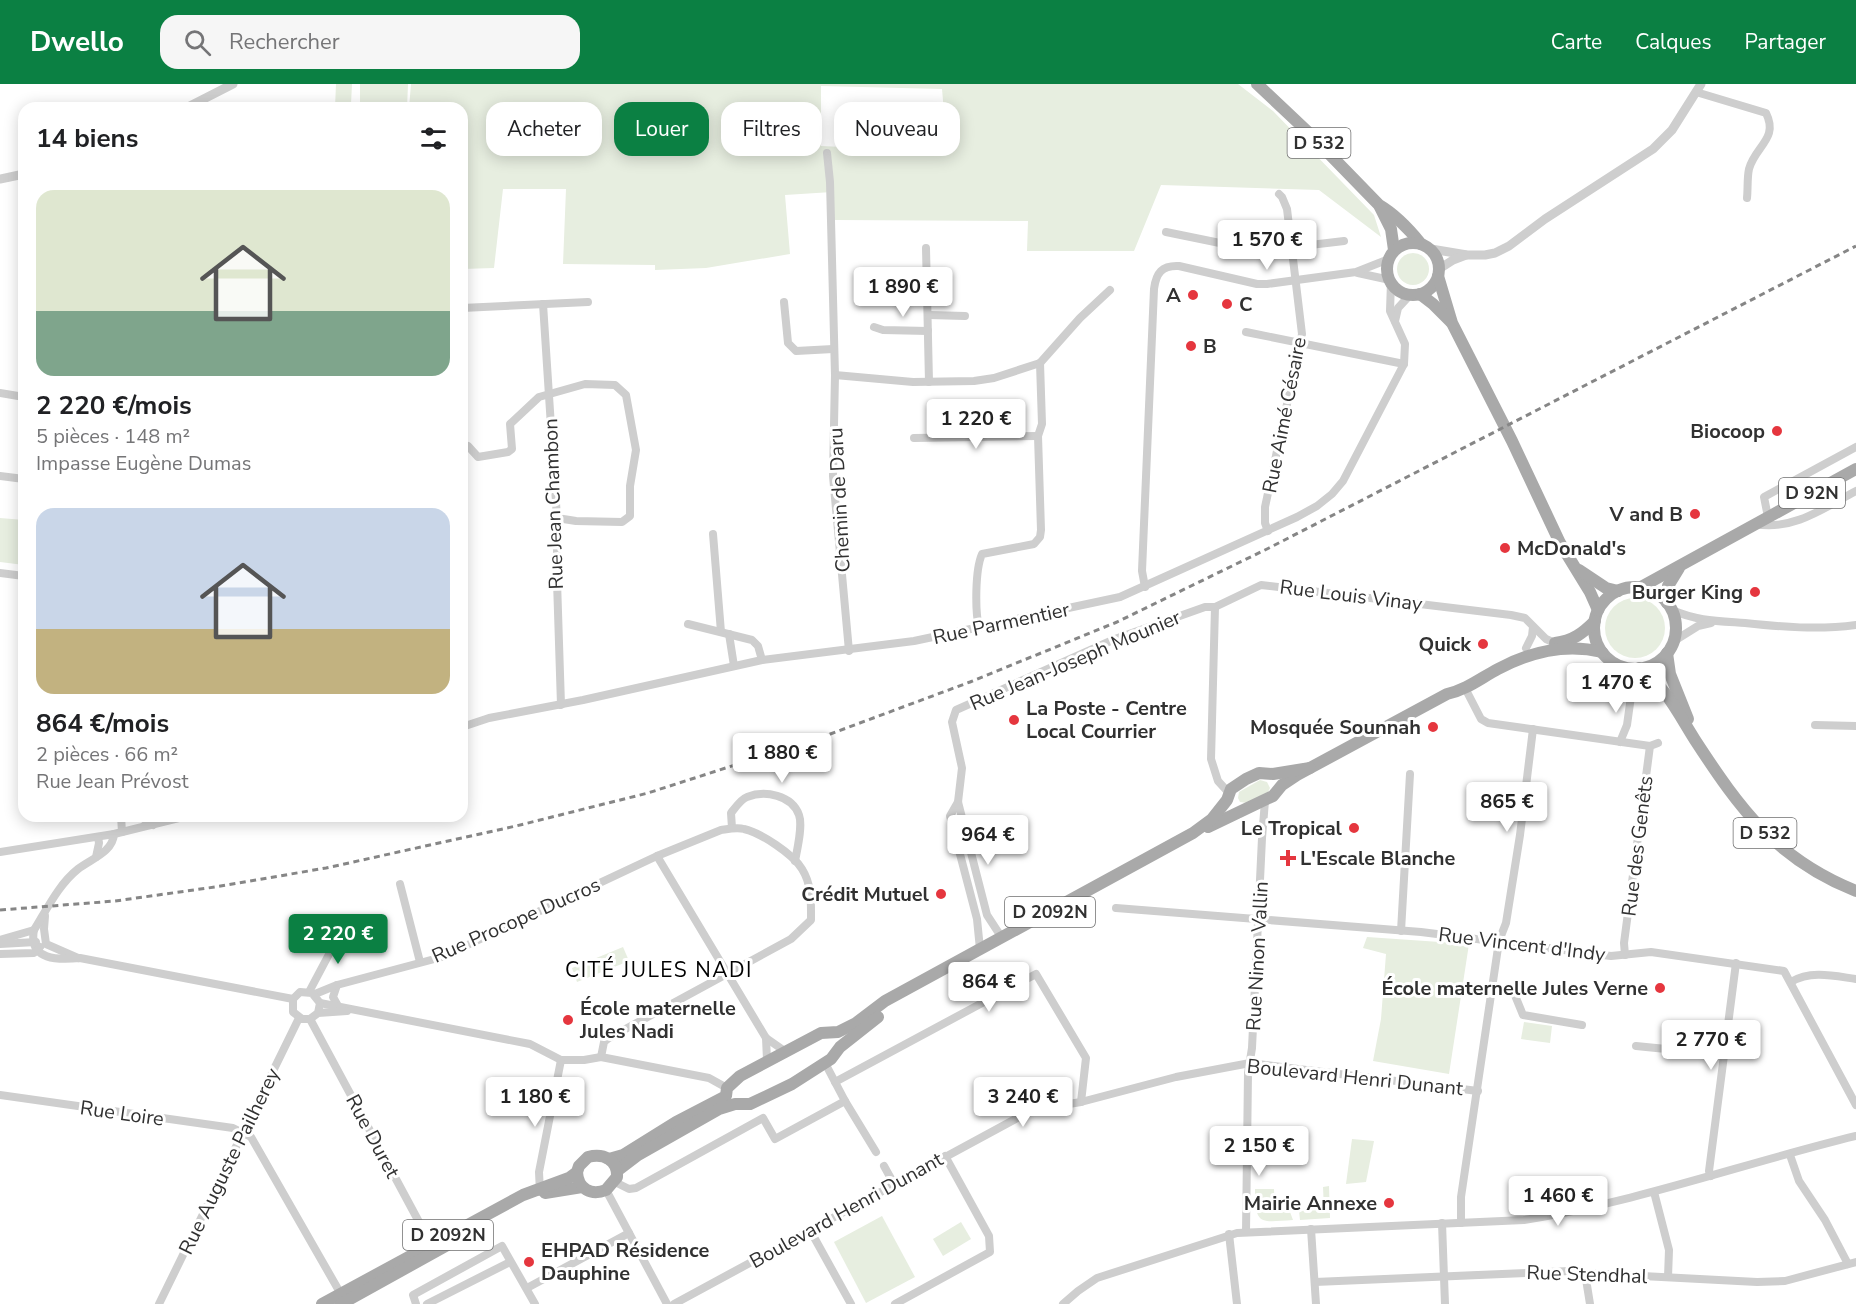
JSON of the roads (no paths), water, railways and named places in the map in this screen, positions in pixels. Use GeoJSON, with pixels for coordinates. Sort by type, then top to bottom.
{"type":"FeatureCollection","features":[{"type":"Feature","properties":{"kind":"main road","name":"D 532"},"geometry":{"type":"LineString","coordinates":[[1257,84],[1308,132],[1379,205],[1389,211],[1426,246]]}},
{"type":"Feature","properties":{"kind":"main road","name":"D 532"},"geometry":{"type":"LineString","coordinates":[[1379,205],[1391,229],[1391,255]]}},
{"type":"Feature","properties":{"kind":"main road"},"geometry":{"type":"LineString","coordinates":[[1439,273],[1428,290],[1415,294],[1403,293],[1390,281],[1387,270],[1391,255],[1407,243],[1426,246],[1435,255],[1452,323],[1512,441],[1560,543],[1590,592],[1597,615],[1595,637],[1602,652],[1609,659],[1626,668],[1639,668],[1659,661],[1667,653],[1676,630],[1668,586],[1680,566]]}},
{"type":"Feature","properties":{"kind":"main road"},"geometry":{"type":"LineString","coordinates":[[1415,294],[1433,304],[1452,323]]}},
{"type":"Feature","properties":{"kind":"main road","name":"D 92N"},"geometry":{"type":"LineString","coordinates":[[1641,588],[1856,469]]}},
{"type":"Feature","properties":{"kind":"main road"},"geometry":{"type":"LineString","coordinates":[[1573,566],[1606,588],[1618,591]]}},
{"type":"Feature","properties":{"kind":"main road"},"geometry":{"type":"LineString","coordinates":[[1447,694],[1453,687],[1526,648],[1571,640],[1580,635],[1610,596],[1618,591],[1629,588],[1651,590],[1670,606]]}},
{"type":"Feature","properties":{"kind":"main road"},"geometry":{"type":"LineString","coordinates":[[1310,768],[1273,774],[1259,773],[1235,785],[1228,796],[1230,806],[1244,810],[1265,801],[1279,788],[1310,768],[1447,694],[1465,688],[1529,655],[1562,649],[1602,652]]}},
{"type":"Feature","properties":{"kind":"main road","name":"D 532"},"geometry":{"type":"LineString","coordinates":[[1667,653],[1670,674],[1699,746]]}},
{"type":"Feature","properties":{"kind":"main road","name":"D 532"},"geometry":{"type":"LineString","coordinates":[[1639,668],[1656,681],[1739,805],[1779,847],[1809,868],[1856,891]]}},
{"type":"Feature","properties":{"kind":"main road"},"geometry":{"type":"LineString","coordinates":[[1273,774],[1277,777],[1279,788]]}},
{"type":"Feature","properties":{"kind":"main road","name":"D 2092N"},"geometry":{"type":"LineString","coordinates":[[1193,833],[1212,819],[1228,796]]}},
{"type":"Feature","properties":{"kind":"main road","name":"D 2092N"},"geometry":{"type":"LineString","coordinates":[[830,1034],[856,1023],[885,1001],[1193,833],[1244,810]]}},
{"type":"Feature","properties":{"kind":"main road","name":"D 2092N"},"geometry":{"type":"LineString","coordinates":[[840,1047],[893,1004],[907,989]]}},
{"type":"Feature","properties":{"kind":"main road"},"geometry":{"type":"LineString","coordinates":[[613,1181],[614,1163],[602,1155],[588,1157],[579,1166],[577,1172],[579,1183],[593,1192],[613,1181],[638,1155],[719,1109],[727,1093],[734,1081],[767,1060],[821,1033],[830,1034],[837,1040],[840,1047],[835,1056],[763,1099],[750,1104],[727,1093]]}},
{"type":"Feature","properties":{"kind":"main road"},"geometry":{"type":"LineString","coordinates":[[609,1159],[623,1155],[727,1093]]}},
{"type":"Feature","properties":{"kind":"main road","name":"D 2092N"},"geometry":{"type":"LineString","coordinates":[[322,1304],[341,1301],[433,1248],[577,1172]]}},
{"type":"Feature","properties":{"kind":"main road","name":"D 2092N"},"geometry":{"type":"LineString","coordinates":[[540,1191],[582,1187]]}},
{"type":"Feature","properties":{"kind":"street"},"geometry":{"type":"LineString","coordinates":[[198,102],[233,84]]}},
{"type":"Feature","properties":{"kind":"street"},"geometry":{"type":"LineString","coordinates":[[1426,246],[1467,255],[1495,253],[1509,246],[1545,219],[1653,149],[1672,130],[1699,88],[1766,113],[1770,121],[1771,131],[1750,168],[1747,198]]}},
{"type":"Feature","properties":{"kind":"street","name":"Chemin de Daru"},"geometry":{"type":"LineString","coordinates":[[827,153],[830,182],[835,375],[833,476],[849,651]]}},
{"type":"Feature","properties":{"kind":"street"},"geometry":{"type":"LineString","coordinates":[[0,179],[18,175]]}},
{"type":"Feature","properties":{"kind":"street","name":"Rue Aimé Césaire"},"geometry":{"type":"LineString","coordinates":[[1268,531],[1266,507],[1302,334],[1287,209],[1279,194]]}},
{"type":"Feature","properties":{"kind":"street"},"geometry":{"type":"LineString","coordinates":[[1166,232],[1259,252],[1344,240]]}},
{"type":"Feature","properties":{"kind":"street"},"geometry":{"type":"LineString","coordinates":[[926,248],[929,382]]}},
{"type":"Feature","properties":{"kind":"street"},"geometry":{"type":"LineString","coordinates":[[1145,586],[1142,571],[1154,289],[1157,274],[1171,265],[1257,284],[1356,272],[1391,255]]}},
{"type":"Feature","properties":{"kind":"street"},"geometry":{"type":"LineString","coordinates":[[1439,273],[1454,260],[1467,255]]}},
{"type":"Feature","properties":{"kind":"street"},"geometry":{"type":"LineString","coordinates":[[1246,332],[1404,364],[1405,344],[1390,311],[1390,281],[1356,272]]}},
{"type":"Feature","properties":{"kind":"street"},"geometry":{"type":"LineString","coordinates":[[835,375],[929,382],[994,378],[1040,363],[1080,318],[1110,290]]}},
{"type":"Feature","properties":{"kind":"street"},"geometry":{"type":"LineString","coordinates":[[1395,323],[1398,308],[1415,294]]}},
{"type":"Feature","properties":{"kind":"street"},"geometry":{"type":"LineString","coordinates":[[468,308],[588,302]]}},
{"type":"Feature","properties":{"kind":"street"},"geometry":{"type":"LineString","coordinates":[[784,302],[788,343],[796,351],[833,349]]}},
{"type":"Feature","properties":{"kind":"street","name":"Rue Jean Chambon"},"geometry":{"type":"LineString","coordinates":[[543,304],[557,518],[561,705]]}},
{"type":"Feature","properties":{"kind":"street"},"geometry":{"type":"LineString","coordinates":[[929,315],[965,316]]}},
{"type":"Feature","properties":{"kind":"street"},"geometry":{"type":"LineString","coordinates":[[874,327],[883,330],[928,331]]}},
{"type":"Feature","properties":{"kind":"street"},"geometry":{"type":"LineString","coordinates":[[979,628],[976,582],[982,554],[1034,544],[1040,537],[1038,436],[1042,423],[1040,363]]}},
{"type":"Feature","properties":{"kind":"street","name":"Rue Parmentier"},"geometry":{"type":"LineString","coordinates":[[468,725],[489,718],[561,705],[762,660],[849,651],[914,641],[1120,597],[1268,531],[1317,506],[1332,494],[1343,481],[1404,364]]}},
{"type":"Feature","properties":{"kind":"street"},"geometry":{"type":"LineString","coordinates":[[468,446],[478,457],[508,452],[512,449],[513,444],[510,424],[539,397],[585,384],[615,386],[626,395],[636,450],[630,486],[630,516],[622,522],[576,521],[557,518]]}},
{"type":"Feature","properties":{"kind":"street"},"geometry":{"type":"LineString","coordinates":[[0,393],[18,396]]}},
{"type":"Feature","properties":{"kind":"street"},"geometry":{"type":"LineString","coordinates":[[914,438],[1038,436]]}},
{"type":"Feature","properties":{"kind":"street"},"geometry":{"type":"LineString","coordinates":[[1768,517],[1764,497],[1856,447]]}},
{"type":"Feature","properties":{"kind":"street"},"geometry":{"type":"LineString","coordinates":[[0,476],[18,478]]}},
{"type":"Feature","properties":{"kind":"street"},"geometry":{"type":"LineString","coordinates":[[1754,524],[1771,527],[1792,524],[1856,491]]}},
{"type":"Feature","properties":{"kind":"street"},"geometry":{"type":"LineString","coordinates":[[713,534],[725,633],[734,666]]}},
{"type":"Feature","properties":{"kind":"street"},"geometry":{"type":"LineString","coordinates":[[0,573],[18,575]]}},
{"type":"Feature","properties":{"kind":"street","name":"Rue Louis Vinay"},"geometry":{"type":"LineString","coordinates":[[1215,607],[1261,585],[1511,615],[1525,618],[1546,639],[1555,643]]}},
{"type":"Feature","properties":{"kind":"street"},"geometry":{"type":"LineString","coordinates":[[1670,606],[1690,617],[1715,622],[1814,629],[1856,625]]}},
{"type":"Feature","properties":{"kind":"street","name":"Rue Jean-Joseph Mounier"},"geometry":{"type":"LineString","coordinates":[[1002,938],[987,915],[958,802],[962,768],[952,722],[956,710],[1115,639],[1205,607],[1215,607]]}},
{"type":"Feature","properties":{"kind":"street"},"geometry":{"type":"LineString","coordinates":[[1215,607],[1211,759],[1218,781],[1228,796]]}},
{"type":"Feature","properties":{"kind":"street"},"geometry":{"type":"LineString","coordinates":[[1674,640],[1698,627],[1715,622]]}},
{"type":"Feature","properties":{"kind":"street"},"geometry":{"type":"LineString","coordinates":[[688,624],[752,640],[758,646],[762,660]]}},
{"type":"Feature","properties":{"kind":"street"},"geometry":{"type":"LineString","coordinates":[[1526,648],[1533,636],[1533,627]]}},
{"type":"Feature","properties":{"kind":"street"},"geometry":{"type":"LineString","coordinates":[[1465,688],[1481,718],[1488,723],[1620,742],[1627,724],[1632,689]]}},
{"type":"Feature","properties":{"kind":"street"},"geometry":{"type":"LineString","coordinates":[[1815,725],[1856,726]]}},
{"type":"Feature","properties":{"kind":"street"},"geometry":{"type":"LineString","coordinates":[[1461,1222],[1461,1197],[1491,990],[1499,941],[1506,923],[1533,729]]}},
{"type":"Feature","properties":{"kind":"street","name":"Rue des Genêts"},"geometry":{"type":"LineString","coordinates":[[1620,742],[1654,745],[1624,943],[1626,955]]}},
{"type":"Feature","properties":{"kind":"street"},"geometry":{"type":"LineString","coordinates":[[1401,931],[1410,774]]}},
{"type":"Feature","properties":{"kind":"street"},"geometry":{"type":"LineString","coordinates":[[601,1057],[604,1042],[609,1038],[791,939],[810,920],[811,892],[802,869],[770,841],[744,829],[732,828],[731,813],[745,797],[768,793],[786,799],[800,815],[795,861]]}},
{"type":"Feature","properties":{"kind":"street","name":"Rue Ninon Vallin"},"geometry":{"type":"LineString","coordinates":[[1246,1232],[1248,1078],[1265,801]]}},
{"type":"Feature","properties":{"kind":"street","name":"Rue Jean-Joseph Mounier"},"geometry":{"type":"LineString","coordinates":[[958,802],[950,816],[977,919],[980,949]]}},
{"type":"Feature","properties":{"kind":"street"},"geometry":{"type":"LineString","coordinates":[[1244,810],[1260,816],[1263,823]]}},
{"type":"Feature","properties":{"kind":"street"},"geometry":{"type":"LineString","coordinates":[[33,942],[34,930],[45,911],[69,878],[111,844],[118,833],[120,822]]}},
{"type":"Feature","properties":{"kind":"street"},"geometry":{"type":"LineString","coordinates":[[148,822],[153,825]]}},
{"type":"Feature","properties":{"kind":"street"},"geometry":{"type":"LineString","coordinates":[[0,852],[98,837],[164,822]]}},
{"type":"Feature","properties":{"kind":"street","name":"Rue Procope Ducros"},"geometry":{"type":"LineString","coordinates":[[312,993],[442,957],[657,856],[721,830],[732,828]]}},
{"type":"Feature","properties":{"kind":"street"},"geometry":{"type":"LineString","coordinates":[[96,857],[98,837]]}},
{"type":"Feature","properties":{"kind":"street"},"geometry":{"type":"LineString","coordinates":[[657,856],[766,1038],[786,1052]]}},
{"type":"Feature","properties":{"kind":"street"},"geometry":{"type":"LineString","coordinates":[[400,884],[420,962]]}},
{"type":"Feature","properties":{"kind":"street","name":"Rue Vincent d'Indy"},"geometry":{"type":"LineString","coordinates":[[1116,908],[1401,931],[1611,956],[1651,952],[1784,971],[1791,982]]}},
{"type":"Feature","properties":{"kind":"street"},"geometry":{"type":"LineString","coordinates":[[45,911],[43,943],[48,958],[62,960],[80,958]]}},
{"type":"Feature","properties":{"kind":"street"},"geometry":{"type":"LineString","coordinates":[[977,919],[987,915]]}},
{"type":"Feature","properties":{"kind":"street"},"geometry":{"type":"LineString","coordinates":[[312,993],[344,926]]}},
{"type":"Feature","properties":{"kind":"street"},"geometry":{"type":"LineString","coordinates":[[0,942],[34,930]]}},
{"type":"Feature","properties":{"kind":"street"},"geometry":{"type":"LineString","coordinates":[[0,942],[43,943],[80,958],[293,999]]}},
{"type":"Feature","properties":{"kind":"street"},"geometry":{"type":"LineString","coordinates":[[0,954],[34,953],[43,943]]}},
{"type":"Feature","properties":{"kind":"street"},"geometry":{"type":"LineString","coordinates":[[1711,1176],[1709,1171],[1726,1055],[1736,963]]}},
{"type":"Feature","properties":{"kind":"street"},"geometry":{"type":"LineString","coordinates":[[835,1082],[1035,974],[1086,1058],[1081,1102]]}},
{"type":"Feature","properties":{"kind":"street"},"geometry":{"type":"LineString","coordinates":[[1856,979],[1817,974],[1791,982],[1856,1105]]}},
{"type":"Feature","properties":{"kind":"street"},"geometry":{"type":"LineString","coordinates":[[337,985],[333,997],[338,1006]]}},
{"type":"Feature","properties":{"kind":"street"},"geometry":{"type":"LineString","coordinates":[[1491,990],[1514,993],[1523,1015],[1582,1025]]}},
{"type":"Feature","properties":{"kind":"street"},"geometry":{"type":"LineString","coordinates":[[312,993],[300,993],[293,999],[293,1012],[298,1018],[310,1019],[318,1013],[355,1011]]}},
{"type":"Feature","properties":{"kind":"street"},"geometry":{"type":"LineString","coordinates":[[312,993],[320,1003],[530,1044],[561,1060],[601,1057],[709,1078],[727,1093]]}},
{"type":"Feature","properties":{"kind":"street"},"geometry":{"type":"LineString","coordinates":[[318,1013],[320,1003]]}},
{"type":"Feature","properties":{"kind":"street","name":"Rue Auguste Pailherey"},"geometry":{"type":"LineString","coordinates":[[159,1304],[298,1018]]}},
{"type":"Feature","properties":{"kind":"street","name":"Rue Duret"},"geometry":{"type":"LineString","coordinates":[[310,1019],[433,1248]]}},
{"type":"Feature","properties":{"kind":"street"},"geometry":{"type":"LineString","coordinates":[[766,1038],[767,1060]]}},
{"type":"Feature","properties":{"kind":"street"},"geometry":{"type":"LineString","coordinates":[[1636,1046],[1726,1055]]}},
{"type":"Feature","properties":{"kind":"street"},"geometry":{"type":"LineString","coordinates":[[540,1191],[539,1172],[561,1060]]}},
{"type":"Feature","properties":{"kind":"street"},"geometry":{"type":"LineString","coordinates":[[825,1063],[876,1152]]}},
{"type":"Feature","properties":{"kind":"street","name":"Boulevard Henri Dunant"},"geometry":{"type":"LineString","coordinates":[[675,1304],[1032,1110],[1081,1102],[1176,1077],[1250,1063],[1478,1091]]}},
{"type":"Feature","properties":{"kind":"street","name":"Rue Loire"},"geometry":{"type":"LineString","coordinates":[[0,1095],[234,1128],[244,1132]]}},
{"type":"Feature","properties":{"kind":"street"},"geometry":{"type":"LineString","coordinates":[[613,1181],[629,1189],[636,1188],[763,1118],[775,1138],[845,1101]]}},
{"type":"Feature","properties":{"kind":"street"},"geometry":{"type":"LineString","coordinates":[[244,1132],[251,1137],[341,1301]]}},
{"type":"Feature","properties":{"kind":"street"},"geometry":{"type":"LineString","coordinates":[[1062,1304],[1097,1278],[1229,1234],[1524,1220],[1654,1192],[1856,1136]]}},
{"type":"Feature","properties":{"kind":"street"},"geometry":{"type":"LineString","coordinates":[[1790,1155],[1799,1181],[1852,1263]]}},
{"type":"Feature","properties":{"kind":"street"},"geometry":{"type":"LineString","coordinates":[[894,1304],[990,1252],[989,1236],[945,1156]]}},
{"type":"Feature","properties":{"kind":"street"},"geometry":{"type":"LineString","coordinates":[[884,1166],[894,1184]]}},
{"type":"Feature","properties":{"kind":"street"},"geometry":{"type":"LineString","coordinates":[[613,1181],[629,1233],[667,1304]]}},
{"type":"Feature","properties":{"kind":"street"},"geometry":{"type":"LineString","coordinates":[[1654,1192],[1669,1250],[1668,1277]]}},
{"type":"Feature","properties":{"kind":"street"},"geometry":{"type":"LineString","coordinates":[[1442,1223],[1445,1304]]}},
{"type":"Feature","properties":{"kind":"street"},"geometry":{"type":"LineString","coordinates":[[810,1230],[851,1304]]}},
{"type":"Feature","properties":{"kind":"street"},"geometry":{"type":"LineString","coordinates":[[1311,1230],[1316,1304]]}},
{"type":"Feature","properties":{"kind":"street"},"geometry":{"type":"LineString","coordinates":[[527,1288],[629,1233]]}},
{"type":"Feature","properties":{"kind":"street"},"geometry":{"type":"LineString","coordinates":[[1229,1234],[1237,1304]]}},
{"type":"Feature","properties":{"kind":"street"},"geometry":{"type":"LineString","coordinates":[[416,1304],[413,1295],[502,1246],[535,1304]]}},
{"type":"Feature","properties":{"kind":"street"},"geometry":{"type":"LineString","coordinates":[[428,1304],[510,1262]]}},
{"type":"Feature","properties":{"kind":"street","name":"Rue Stendhal"},"geometry":{"type":"LineString","coordinates":[[1315,1282],[1570,1271],[1757,1282],[1785,1281],[1852,1263]]}},
{"type":"Feature","properties":{"kind":"street"},"geometry":{"type":"LineString","coordinates":[[1585,1273],[1590,1304]]}},
{"type":"Feature","properties":{"kind":"railway"},"geometry":{"type":"LineString","coordinates":[[0,910],[115,901],[326,868],[516,826],[648,793],[825,736],[970,682],[1117,622],[1269,548],[1856,246]]}},
{"type":"Feature","properties":{"kind":"place","name":"A"},"geometry":{"type":"Point","coordinates":[1193,295]}},
{"type":"Feature","properties":{"kind":"place","name":"C"},"geometry":{"type":"Point","coordinates":[1227,304]}},
{"type":"Feature","properties":{"kind":"place","name":"B"},"geometry":{"type":"Point","coordinates":[1191,346]}},
{"type":"Feature","properties":{"kind":"place","name":"Biocoop"},"geometry":{"type":"Point","coordinates":[1777,431]}},
{"type":"Feature","properties":{"kind":"place","name":"V and B"},"geometry":{"type":"Point","coordinates":[1695,514]}},
{"type":"Feature","properties":{"kind":"place","name":"McDonald's"},"geometry":{"type":"Point","coordinates":[1505,548]}},
{"type":"Feature","properties":{"kind":"place","name":"Burger King"},"geometry":{"type":"Point","coordinates":[1755,592]}},
{"type":"Feature","properties":{"kind":"place","name":"Quick"},"geometry":{"type":"Point","coordinates":[1483,644]}},
{"type":"Feature","properties":{"kind":"place","name":"La Poste - Centre Local Courrier"},"geometry":{"type":"Point","coordinates":[1014,720]}},
{"type":"Feature","properties":{"kind":"place","name":"Mosquée Sounnah"},"geometry":{"type":"Point","coordinates":[1433,727]}},
{"type":"Feature","properties":{"kind":"place","name":"Le Tropical"},"geometry":{"type":"Point","coordinates":[1354,828]}},
{"type":"Feature","properties":{"kind":"place","name":"L'Escale Blanche"},"geometry":{"type":"Point","coordinates":[1288,858]}},
{"type":"Feature","properties":{"kind":"place","name":"Crédit Mutuel"},"geometry":{"type":"Point","coordinates":[941,894]}},
{"type":"Feature","properties":{"kind":"place","name":"École maternelle Jules Verne"},"geometry":{"type":"Point","coordinates":[1660,988]}},
{"type":"Feature","properties":{"kind":"place","name":"École maternelle Jules Nadi"},"geometry":{"type":"Point","coordinates":[568,1020]}},
{"type":"Feature","properties":{"kind":"place","name":"Mairie Annexe"},"geometry":{"type":"Point","coordinates":[1389,1203]}},
{"type":"Feature","properties":{"kind":"place","name":"EHPAD Résidence Dauphine"},"geometry":{"type":"Point","coordinates":[529,1262]}},
{"type":"Feature","properties":{"kind":"district","name":"CITÉ JULES NADI"},"geometry":{"type":"Point","coordinates":[659,970]}}]}
